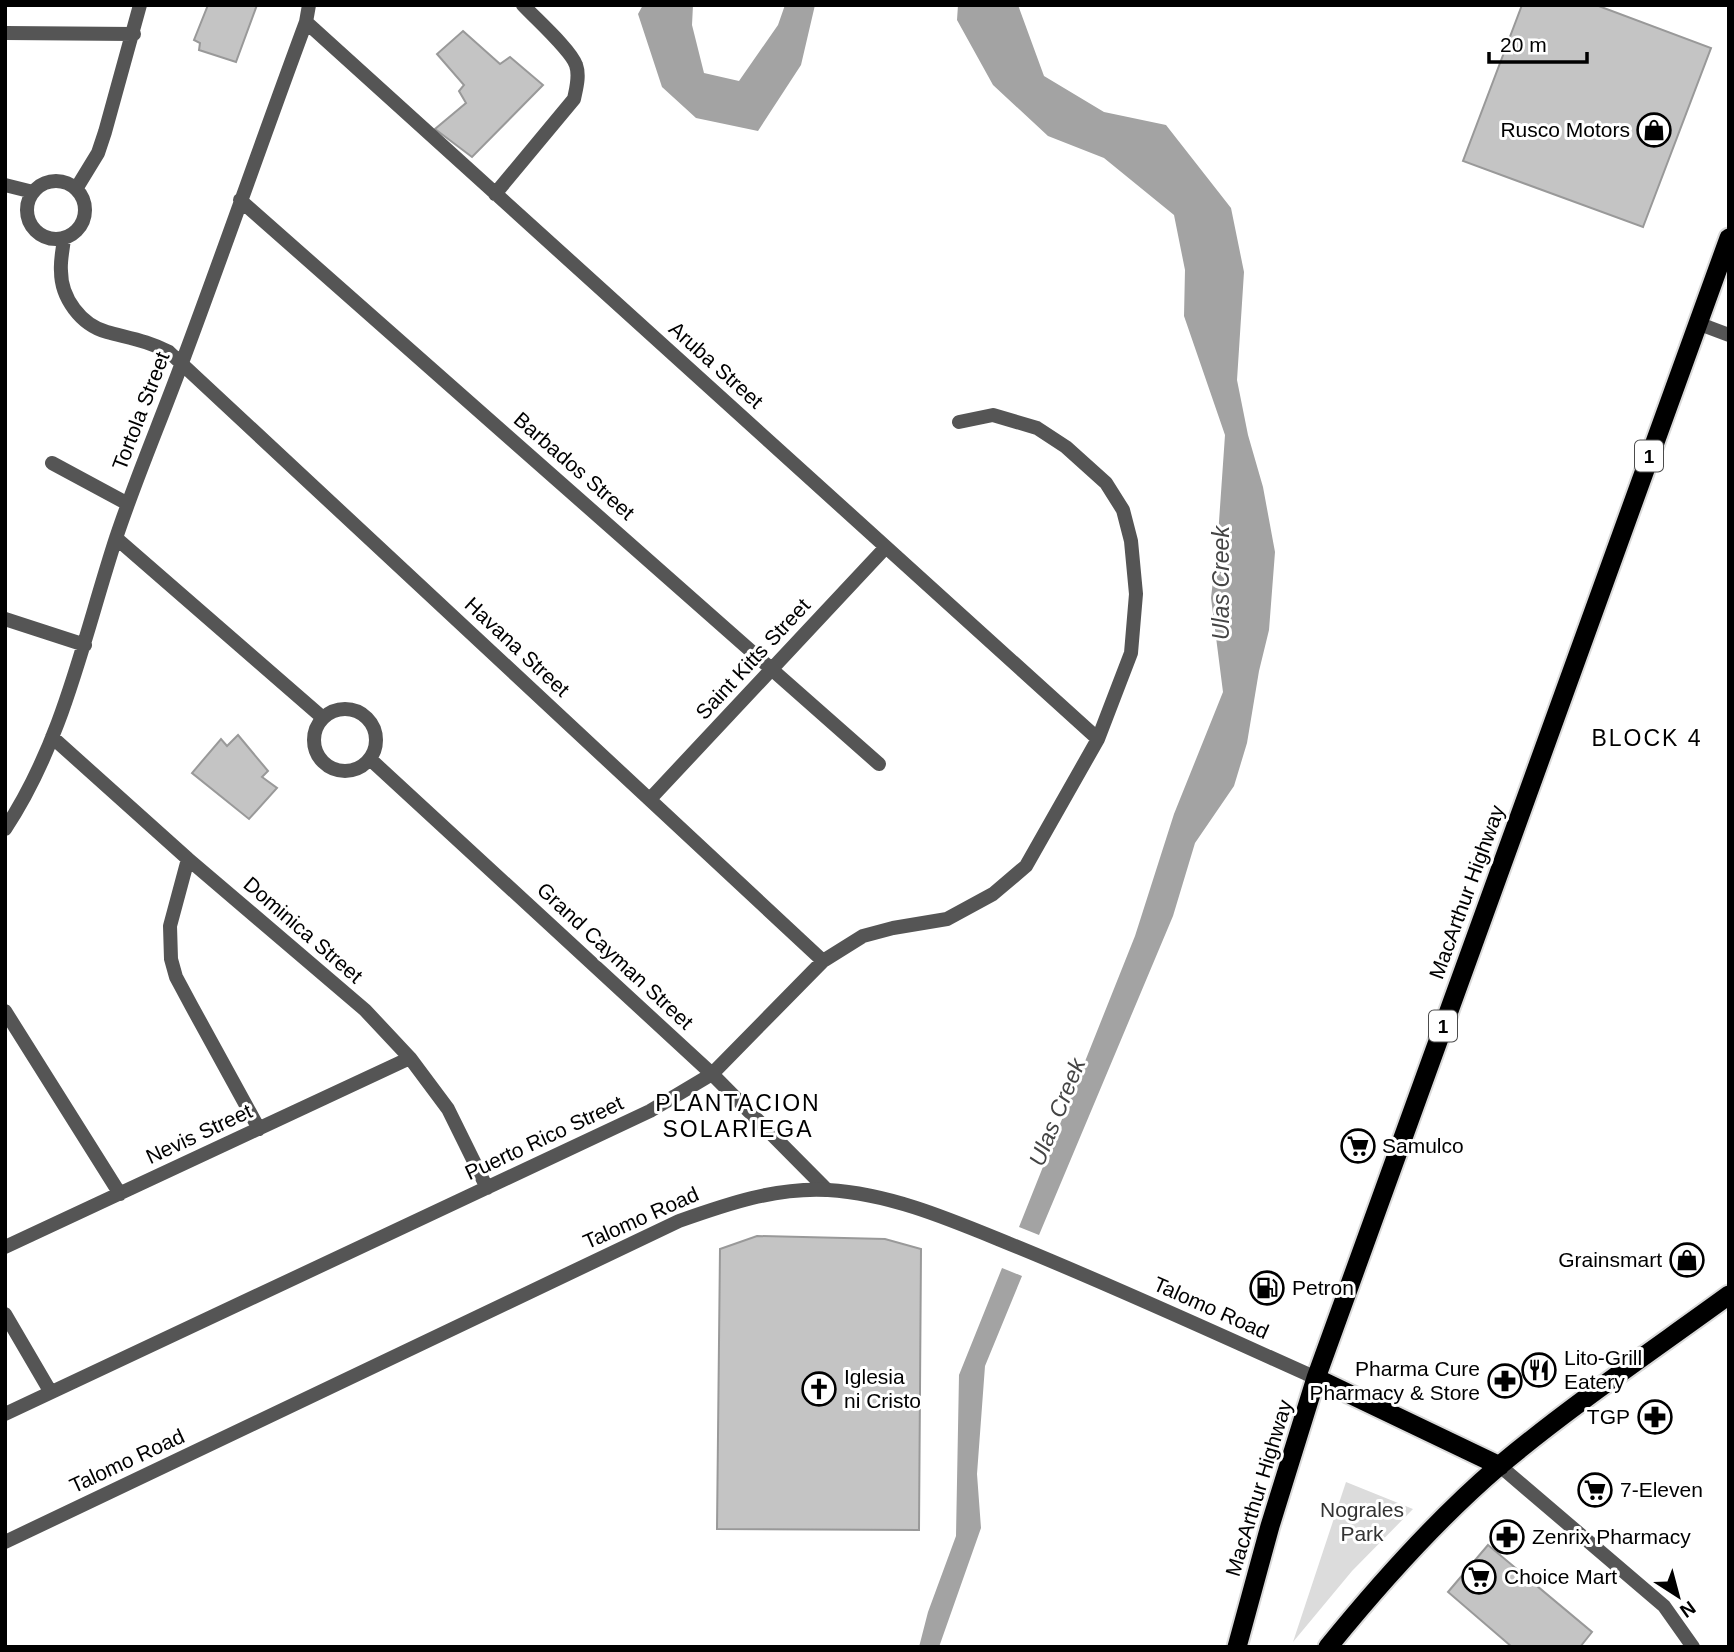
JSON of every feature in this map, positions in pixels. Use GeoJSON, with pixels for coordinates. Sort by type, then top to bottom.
{"type":"FeatureCollection","features":[{"type":"Feature","properties":{"kind":"highway","name":"MacArthur Highway"},"geometry":{"type":"LineString","coordinates":[[1237,1647],[1269,1527],[1316,1378],[1729,238]]}},
{"type":"Feature","properties":{"kind":"highway"},"geometry":{"type":"LineString","coordinates":[[1328,1647],[1425,1538],[1500,1466],[1610,1381],[1729,1295]]}},
{"type":"Feature","properties":{"kind":"highway"},"geometry":{"type":"LineString","coordinates":[[1316,1378],[1500,1466]]}},
{"type":"Feature","properties":{"kind":"street"},"geometry":{"type":"LineString","coordinates":[[76,189],[98,153],[134,34],[140,5]]}},
{"type":"Feature","properties":{"kind":"street","name":"Tortola Street"},"geometry":{"type":"LineString","coordinates":[[5,829],[18,810],[52,737],[85,645],[116,538],[306,22],[309,5]]}},
{"type":"Feature","properties":{"kind":"street"},"geometry":{"type":"LineString","coordinates":[[495,194],[574,99],[578,83],[576,65],[564,48],[523,5]]}},
{"type":"Feature","properties":{"kind":"street","name":"Aruba Street"},"geometry":{"type":"LineString","coordinates":[[306,22],[1098,739]]}},
{"type":"Feature","properties":{"kind":"street"},"geometry":{"type":"LineString","coordinates":[[6,33],[134,34]]}},
{"type":"Feature","properties":{"kind":"street"},"geometry":{"type":"LineString","coordinates":[[49,182],[68,184],[76,189],[85,207],[80,227],[64,239],[46,238],[32,227],[27,218],[27,209],[33,192],[49,182]]}},
{"type":"Feature","properties":{"kind":"street"},"geometry":{"type":"LineString","coordinates":[[5,186],[33,192]]}},
{"type":"Feature","properties":{"kind":"street","name":"Barbados Street"},"geometry":{"type":"LineString","coordinates":[[240,200],[879,764]]}},
{"type":"Feature","properties":{"kind":"street","name":"Havana Street"},"geometry":{"type":"LineString","coordinates":[[64,239],[61,272],[66,296],[88,324],[104,332],[150,343],[169,352],[182,363],[823,961]]}},
{"type":"Feature","properties":{"kind":"street"},"geometry":{"type":"LineString","coordinates":[[1697,324],[1729,335]]}},
{"type":"Feature","properties":{"kind":"street","name":"Puerto Rico Street"},"geometry":{"type":"LineString","coordinates":[[5,1414],[650,1111],[712,1074],[823,961],[863,936],[947,919],[993,894],[1026,866],[1098,739],[1131,653],[1136,594],[1131,541],[1123,510],[1106,483],[1066,447],[1037,428],[993,415],[959,422]]}},
{"type":"Feature","properties":{"kind":"street"},"geometry":{"type":"LineString","coordinates":[[52,463],[128,505]]}},
{"type":"Feature","properties":{"kind":"street"},"geometry":{"type":"LineString","coordinates":[[116,538],[323,718]]}},
{"type":"Feature","properties":{"kind":"street","name":"Saint Kitts Street"},"geometry":{"type":"LineString","coordinates":[[650,799],[886,547]]}},
{"type":"Feature","properties":{"kind":"street"},"geometry":{"type":"LineString","coordinates":[[5,620],[85,645]]}},
{"type":"Feature","properties":{"kind":"street"},"geometry":{"type":"LineString","coordinates":[[341,710],[362,714],[375,730],[375,749],[370,759],[352,771],[331,768],[319,758],[314,748],[317,726],[323,718],[341,710]]}},
{"type":"Feature","properties":{"kind":"street","name":"Dominica Street"},"geometry":{"type":"LineString","coordinates":[[52,737],[188,859],[365,1010],[410,1058],[448,1109],[487,1188]]}},
{"type":"Feature","properties":{"kind":"street","name":"Grand Cayman Street"},"geometry":{"type":"LineString","coordinates":[[370,759],[712,1074],[827,1190]]}},
{"type":"Feature","properties":{"kind":"street"},"geometry":{"type":"LineString","coordinates":[[188,859],[170,926],[171,959],[176,978],[259,1129]]}},
{"type":"Feature","properties":{"kind":"street"},"geometry":{"type":"LineString","coordinates":[[5,1011],[120,1194]]}},
{"type":"Feature","properties":{"kind":"street","name":"Nevis Street"},"geometry":{"type":"LineString","coordinates":[[5,1247],[410,1058]]}},
{"type":"Feature","properties":{"kind":"street","name":"Talomo Road"},"geometry":{"type":"LineString","coordinates":[[5,1542],[679,1221],[732,1202],[765,1195],[827,1190],[879,1197],[912,1206],[1083,1274],[1316,1378]]}},
{"type":"Feature","properties":{"kind":"street"},"geometry":{"type":"LineString","coordinates":[[5,1314],[50,1391]]}},
{"type":"Feature","properties":{"kind":"street"},"geometry":{"type":"LineString","coordinates":[[1500,1466],[1664,1606],[1693,1647]]}},
{"type":"Feature","properties":{"kind":"green space","name":"Nograles Park"},"geometry":{"type":"Polygon","coordinates":[[[1346,1482],[1413,1509],[1352,1571],[1293,1642],[1346,1482]]]}},
{"type":"Feature","properties":{"kind":"water"},"geometry":{"type":"Polygon","coordinates":[[[643,5],[693,5],[692,25],[704,73],[739,81],[778,25],[785,5],[815,5],[801,65],[758,131],[696,118],[662,87],[638,14],[643,5]]]}},
{"type":"Feature","properties":{"kind":"water","name":"Ulas Creek"},"geometry":{"type":"Polygon","coordinates":[[[958,5],[1018,5],[1044,76],[1104,112],[1166,125],[1231,208],[1244,272],[1237,380],[1248,435],[1263,487],[1275,552],[1269,630],[1247,743],[1234,786],[1195,843],[1173,916],[1039,1235],[1019,1227],[1135,936],[1174,814],[1223,692],[1211,598],[1225,435],[1184,316],[1185,270],[1174,215],[1104,158],[1048,136],[993,85],[957,20],[958,5]]]}},
{"type":"Feature","properties":{"kind":"water"},"geometry":{"type":"Polygon","coordinates":[[[1002,1268],[1022,1276],[985,1366],[977,1474],[981,1528],[939,1647],[919,1647],[928,1612],[956,1536],[959,1375],[1002,1268]]]}},
{"type":"Feature","properties":{"kind":"building"},"geometry":{"type":"Polygon","coordinates":[[[208,5],[257,5],[236,62],[199,50],[200,43],[194,40],[208,5]]]}},
{"type":"Feature","properties":{"kind":"building"},"geometry":{"type":"Polygon","coordinates":[[[1522,5],[1596,5],[1711,48],[1643,227],[1463,161],[1522,5]]]}},
{"type":"Feature","properties":{"kind":"building"},"geometry":{"type":"Polygon","coordinates":[[[463,31],[500,64],[510,57],[543,85],[472,157],[435,129],[466,103],[459,91],[464,85],[437,54],[463,31]]]}},
{"type":"Feature","properties":{"kind":"building"},"geometry":{"type":"Polygon","coordinates":[[[238,735],[268,771],[262,777],[277,788],[249,819],[192,773],[221,739],[227,746],[238,735]]]}},
{"type":"Feature","properties":{"kind":"building","name":"Iglesia ni Cristo"},"geometry":{"type":"Polygon","coordinates":[[[757,1236],[885,1239],[921,1249],[919,1530],[717,1529],[720,1249],[757,1236]]]}},
{"type":"Feature","properties":{"kind":"building"},"geometry":{"type":"Polygon","coordinates":[[[1488,1545],[1592,1632],[1580,1647],[1512,1647],[1448,1592],[1488,1545]]]}},
{"type":"Feature","properties":{"kind":"place","name":"Rusco Motors"},"geometry":{"type":"Point","coordinates":[1654,130]}},
{"type":"Feature","properties":{"kind":"place","name":"Samulco"},"geometry":{"type":"Point","coordinates":[1358,1146]}},
{"type":"Feature","properties":{"kind":"place","name":"Grainsmart"},"geometry":{"type":"Point","coordinates":[1687,1260]}},
{"type":"Feature","properties":{"kind":"place","name":"Petron"},"geometry":{"type":"Point","coordinates":[1267,1288]}},
{"type":"Feature","properties":{"kind":"place","name":"Lito-Grill Eatery"},"geometry":{"type":"Point","coordinates":[1539,1370]}},
{"type":"Feature","properties":{"kind":"place","name":"Pharma Cure Pharmacy & Store"},"geometry":{"type":"Point","coordinates":[1505,1381]}},
{"type":"Feature","properties":{"kind":"place","name":"Iglesia ni Cristo"},"geometry":{"type":"Point","coordinates":[819,1389]}},
{"type":"Feature","properties":{"kind":"place","name":"TGP"},"geometry":{"type":"Point","coordinates":[1655,1417]}},
{"type":"Feature","properties":{"kind":"place","name":"7-Eleven"},"geometry":{"type":"Point","coordinates":[1595,1490]}},
{"type":"Feature","properties":{"kind":"place","name":"Zenrix Pharmacy"},"geometry":{"type":"Point","coordinates":[1507,1537]}},
{"type":"Feature","properties":{"kind":"place","name":"Choice Mart"},"geometry":{"type":"Point","coordinates":[1479,1577]}},
{"type":"Feature","properties":{"kind":"district","name":"BLOCK 4"},"geometry":{"type":"Point","coordinates":[1647,738]}},
{"type":"Feature","properties":{"kind":"district","name":"PLANTACION SOLARIEGA"},"geometry":{"type":"Point","coordinates":[738,1116]}}]}
